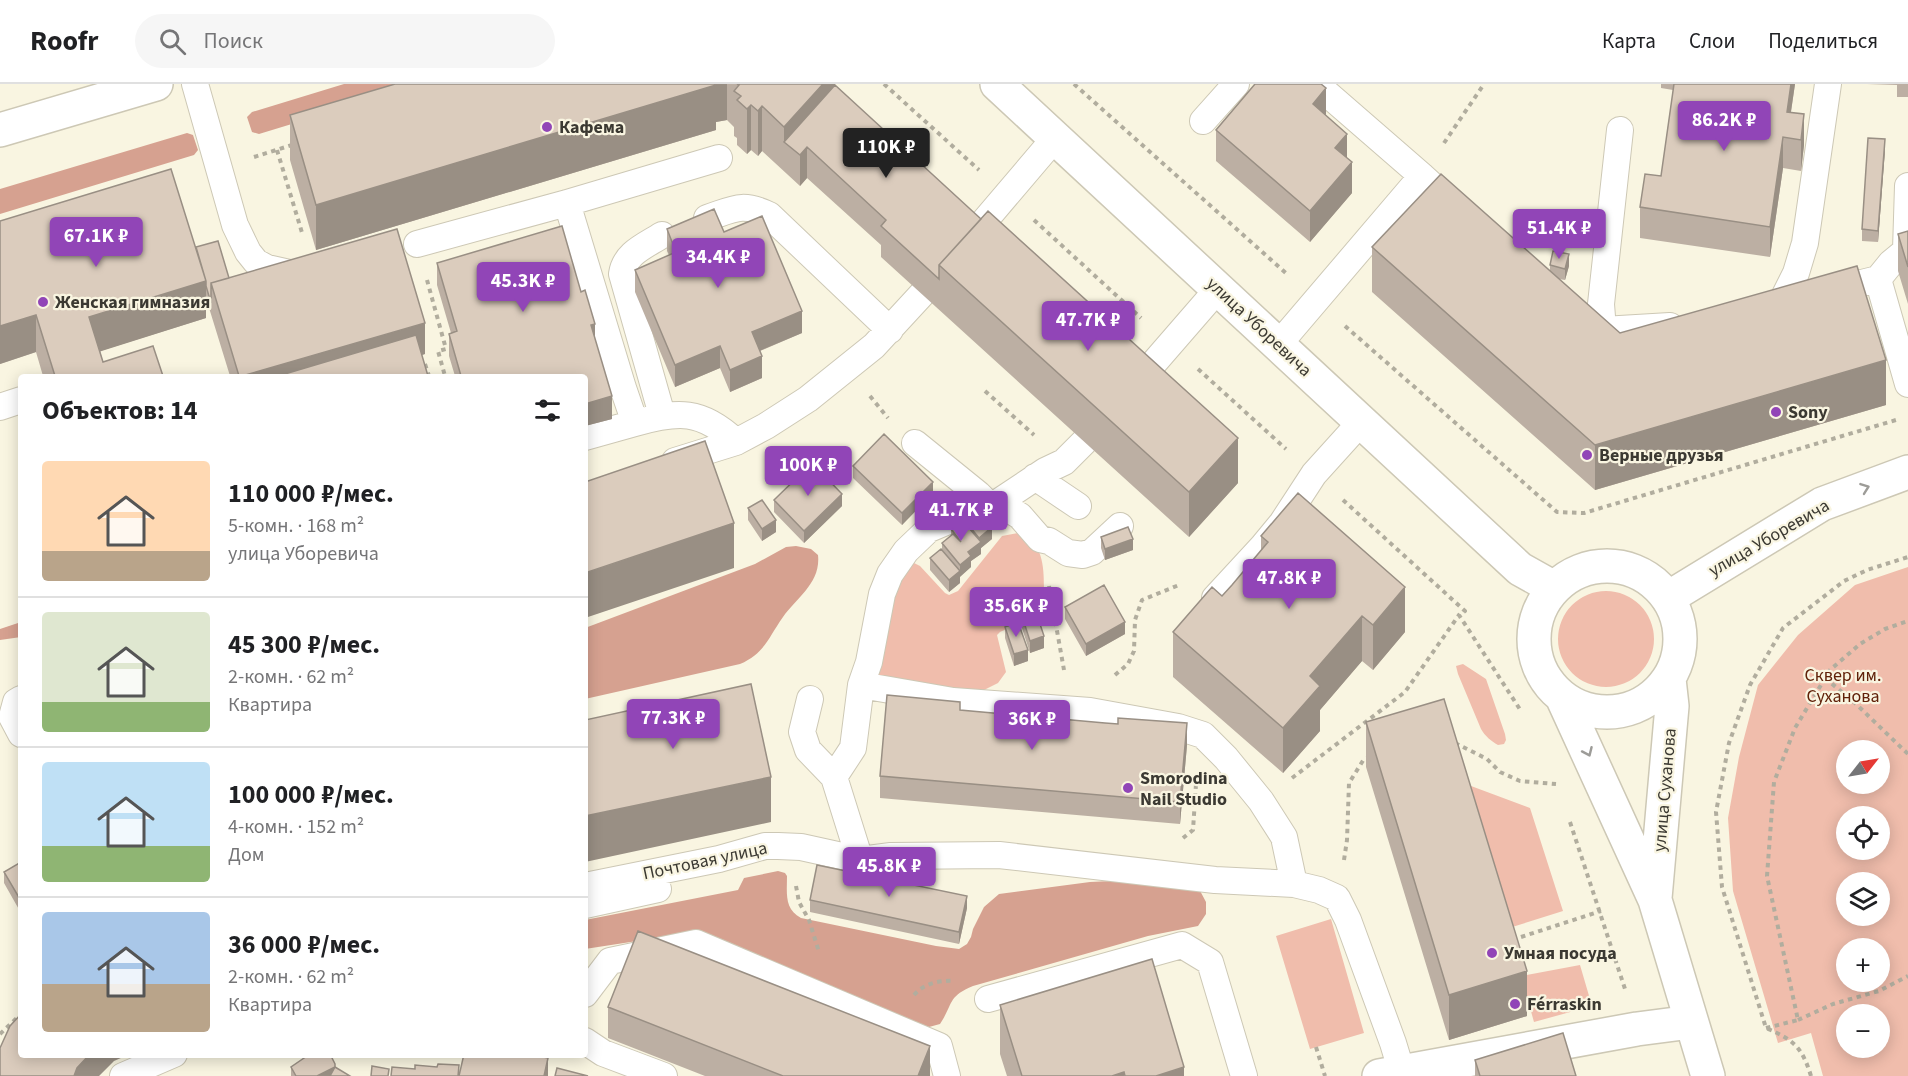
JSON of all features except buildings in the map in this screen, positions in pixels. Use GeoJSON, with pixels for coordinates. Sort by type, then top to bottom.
{"type":"FeatureCollection","features":[{"type":"Feature","properties":{"kind":"main road"},"geometry":{"type":"LineString","coordinates":[[0,130],[156,84]]}},
{"type":"Feature","properties":{"kind":"main road","name":"улица Уборевича"},"geometry":{"type":"LineString","coordinates":[[1009,88],[1055,138],[1520,569],[1554,588]]}},
{"type":"Feature","properties":{"kind":"main road","name":"улица Уборевича"},"geometry":{"type":"LineString","coordinates":[[1668,598],[1822,504],[1908,472]]}},
{"type":"Feature","properties":{"kind":"main road"},"geometry":{"type":"LineString","coordinates":[[1520,569],[1536,659],[1544,677],[1563,699],[1588,711],[1608,713],[1626,711],[1644,703],[1669,679],[1677,660],[1680,638],[1679,625],[1668,598],[1646,577],[1623,568],[1605,566],[1586,569],[1568,577],[1554,588],[1544,602],[1536,621],[1533,641]]}},
{"type":"Feature","properties":{"kind":"main road","name":"улица Суханова"},"geometry":{"type":"LineString","coordinates":[[1655,900],[1672,706],[1669,679]]}},
{"type":"Feature","properties":{"kind":"main road","name":"улица Суханова"},"geometry":{"type":"LineString","coordinates":[[1563,699],[1655,900],[1708,1076]]}},
{"type":"Feature","properties":{"kind":"main road"},"geometry":{"type":"LineString","coordinates":[[1395,1074],[1637,1029],[1691,1022]]}},
{"type":"Feature","properties":{"kind":"lane"},"geometry":{"type":"LineString","coordinates":[[195,84],[235,225],[248,252],[256,262],[267,268],[296,276],[322,269]]}},
{"type":"Feature","properties":{"kind":"lane"},"geometry":{"type":"LineString","coordinates":[[1203,121],[1236,84]]}},
{"type":"Feature","properties":{"kind":"lane"},"geometry":{"type":"LineString","coordinates":[[1317,84],[1471,220]]}},
{"type":"Feature","properties":{"kind":"lane"},"geometry":{"type":"LineString","coordinates":[[1828,84],[1805,243],[1796,273],[1770,306],[1878,279],[1891,263],[1907,250],[1908,186]]}},
{"type":"Feature","properties":{"kind":"lane"},"geometry":{"type":"LineString","coordinates":[[1603,330],[1601,304],[1620,130]]}},
{"type":"Feature","properties":{"kind":"lane"},"geometry":{"type":"LineString","coordinates":[[969,239],[1055,138]]}},
{"type":"Feature","properties":{"kind":"lane"},"geometry":{"type":"LineString","coordinates":[[417,244],[719,158]]}},
{"type":"Feature","properties":{"kind":"lane"},"geometry":{"type":"LineString","coordinates":[[1278,345],[1422,176]]}},
{"type":"Feature","properties":{"kind":"lane"},"geometry":{"type":"LineString","coordinates":[[567,203],[635,423]]}},
{"type":"Feature","properties":{"kind":"lane"},"geometry":{"type":"LineString","coordinates":[[707,218],[733,209],[752,207],[769,214],[890,330]]}},
{"type":"Feature","properties":{"kind":"lane"},"geometry":{"type":"LineString","coordinates":[[662,235],[631,255],[623,264],[622,274],[662,415]]}},
{"type":"Feature","properties":{"kind":"lane"},"geometry":{"type":"LineString","coordinates":[[1878,279],[1908,384]]}},
{"type":"Feature","properties":{"kind":"lane"},"geometry":{"type":"LineString","coordinates":[[1133,387],[1218,289]]}},
{"type":"Feature","properties":{"kind":"lane"},"geometry":{"type":"LineString","coordinates":[[650,470],[736,442],[808,399],[861,358],[922,294]]}},
{"type":"Feature","properties":{"kind":"lane"},"geometry":{"type":"LineString","coordinates":[[1564,304],[1587,323],[1603,330],[1665,328],[1696,321]]}},
{"type":"Feature","properties":{"kind":"lane"},"geometry":{"type":"LineString","coordinates":[[0,406],[18,401]]}},
{"type":"Feature","properties":{"kind":"lane"},"geometry":{"type":"LineString","coordinates":[[588,436],[662,415],[677,414],[711,421],[736,442]]}},
{"type":"Feature","properties":{"kind":"lane"},"geometry":{"type":"LineString","coordinates":[[1215,598],[1263,546],[1282,523],[1314,474],[1361,422]]}},
{"type":"Feature","properties":{"kind":"lane"},"geometry":{"type":"LineString","coordinates":[[834,777],[853,748],[861,685],[869,662],[882,594],[890,574],[906,551],[929,530],[967,513],[991,507],[1035,477],[1064,462],[1084,442]]}},
{"type":"Feature","properties":{"kind":"lane"},"geometry":{"type":"LineString","coordinates":[[915,443],[991,507],[1010,510],[1020,516],[1040,539],[1049,541],[1068,553],[1083,555],[1092,552],[1120,526]]}},
{"type":"Feature","properties":{"kind":"lane"},"geometry":{"type":"LineString","coordinates":[[1035,477],[1078,506]]}},
{"type":"Feature","properties":{"kind":"lane"},"geometry":{"type":"LineString","coordinates":[[861,685],[953,701],[1064,708],[1103,713],[1178,727],[1203,735],[1226,758],[1261,801],[1284,837],[1294,884]]}},
{"type":"Feature","properties":{"kind":"lane"},"geometry":{"type":"LineString","coordinates":[[810,699],[802,732],[808,750],[834,777],[848,859],[891,856],[999,855],[1215,880],[1294,884],[1319,890],[1337,898],[1348,920],[1395,1074]]}},
{"type":"Feature","properties":{"kind":"lane"},"geometry":{"type":"LineString","coordinates":[[18,701],[12,711],[12,717],[18,728]]}},
{"type":"Feature","properties":{"kind":"lane","name":"Почтовая улица"},"geometry":{"type":"LineString","coordinates":[[588,885],[771,846],[801,847],[848,859]]}},
{"type":"Feature","properties":{"kind":"lane"},"geometry":{"type":"LineString","coordinates":[[588,904],[714,876],[719,859]]}},
{"type":"Feature","properties":{"kind":"lane"},"geometry":{"type":"LineString","coordinates":[[588,990],[610,961],[696,943],[939,1046],[947,1076]]}},
{"type":"Feature","properties":{"kind":"lane"},"geometry":{"type":"LineString","coordinates":[[988,999],[1182,945],[1210,962],[1244,1076]]}},
{"type":"Feature","properties":{"kind":"lane"},"geometry":{"type":"LineString","coordinates":[[588,1043],[603,1053],[664,1076]]}},
{"type":"Feature","properties":{"kind":"lane"},"geometry":{"type":"LineString","coordinates":[[123,1076],[165,1058]]}},
{"type":"Feature","properties":{"kind":"path"},"geometry":{"type":"LineString","coordinates":[[884,84],[1465,611],[1459,615],[1405,692],[1261,801]]}},
{"type":"Feature","properties":{"kind":"path"},"geometry":{"type":"LineString","coordinates":[[1074,84],[1557,512],[1584,513],[1897,420]]}},
{"type":"Feature","properties":{"kind":"path"},"geometry":{"type":"LineString","coordinates":[[1422,176],[1484,84]]}},
{"type":"Feature","properties":{"kind":"path"},"geometry":{"type":"LineString","coordinates":[[219,168],[299,143]]}},
{"type":"Feature","properties":{"kind":"path"},"geometry":{"type":"LineString","coordinates":[[277,150],[303,237]]}},
{"type":"Feature","properties":{"kind":"path"},"geometry":{"type":"LineString","coordinates":[[428,282],[446,349],[438,351],[444,374]]}},
{"type":"Feature","properties":{"kind":"path"},"geometry":{"type":"LineString","coordinates":[[425,364],[428,374]]}},
{"type":"Feature","properties":{"kind":"path"},"geometry":{"type":"LineString","coordinates":[[1040,539],[1047,557],[1049,586],[1063,657],[1064,708]]}},
{"type":"Feature","properties":{"kind":"path"},"geometry":{"type":"LineString","coordinates":[[1766,1028],[1722,887],[1716,812],[1729,743],[1750,685],[1784,628],[1844,581],[1867,570],[1908,557]]}},
{"type":"Feature","properties":{"kind":"path"},"geometry":{"type":"LineString","coordinates":[[1103,713],[1110,681],[1128,664],[1134,651],[1136,620],[1142,600],[1185,582]]}},
{"type":"Feature","properties":{"kind":"path"},"geometry":{"type":"LineString","coordinates":[[1459,615],[1525,720]]}},
{"type":"Feature","properties":{"kind":"path"},"geometry":{"type":"LineString","coordinates":[[1798,1020],[1767,876],[1774,782],[1795,728],[1830,670],[1860,644],[1885,629],[1908,621]]}},
{"type":"Feature","properties":{"kind":"path"},"geometry":{"type":"LineString","coordinates":[[1826,678],[1908,754]]}},
{"type":"Feature","properties":{"kind":"path"},"geometry":{"type":"LineString","coordinates":[[1176,839],[1182,838],[1193,830],[1198,757],[1203,735]]}},
{"type":"Feature","properties":{"kind":"path"},"geometry":{"type":"LineString","coordinates":[[1451,741],[1487,759],[1500,772],[1520,781],[1557,784],[1552,774]]}},
{"type":"Feature","properties":{"kind":"path"},"geometry":{"type":"LineString","coordinates":[[1347,840],[1349,783],[1364,759],[1375,755]]}},
{"type":"Feature","properties":{"kind":"path"},"geometry":{"type":"LineString","coordinates":[[1568,816],[1601,911],[1637,1029]]}},
{"type":"Feature","properties":{"kind":"path"},"geometry":{"type":"LineString","coordinates":[[833,1002],[809,920],[799,902],[796,871],[848,859]]}},
{"type":"Feature","properties":{"kind":"path"},"geometry":{"type":"LineString","coordinates":[[1521,937],[1601,911]]}},
{"type":"Feature","properties":{"kind":"path"},"geometry":{"type":"LineString","coordinates":[[1766,1028],[1798,1020],[1833,1004],[1879,991],[1908,976]]}},
{"type":"Feature","properties":{"kind":"path"},"geometry":{"type":"LineString","coordinates":[[889,1024],[921,986],[948,980],[958,981]]}},
{"type":"Feature","properties":{"kind":"path"},"geometry":{"type":"LineString","coordinates":[[0,1034],[18,1017]]}},
{"type":"Feature","properties":{"kind":"path"},"geometry":{"type":"LineString","coordinates":[[1766,1028],[1786,1036],[1804,1054],[1811,1076]]}},
{"type":"Feature","properties":{"kind":"path"},"geometry":{"type":"LineString","coordinates":[[1316,1047],[1325,1076]]}},
{"type":"Feature","properties":{"kind":"green space"},"geometry":{"type":"Polygon","coordinates":[[[1018,533],[1033,542],[1040,555],[1044,603],[1039,614],[997,635],[1006,672],[998,683],[972,696],[878,682],[875,660],[891,593],[912,562],[920,566],[949,595],[958,591],[1002,536],[1018,533]]]}},
{"type":"Feature","properties":{"kind":"green space","name":"Сквер им. Суханова"},"geometry":{"type":"Polygon","coordinates":[[[1908,567],[1908,1076],[1823,1076],[1811,1033],[1778,1043],[1733,891],[1728,818],[1739,757],[1758,685],[1798,635],[1855,585],[1908,567]]]}},
{"type":"Feature","properties":{"kind":"green space"},"geometry":{"type":"Polygon","coordinates":[[[1606,591],[1624,595],[1640,605],[1650,621],[1654,639],[1650,657],[1640,673],[1624,683],[1606,687],[1588,683],[1572,673],[1562,657],[1558,639],[1562,621],[1572,605],[1588,595],[1606,591]]]}},
{"type":"Feature","properties":{"kind":"green space"},"geometry":{"type":"Polygon","coordinates":[[[1463,664],[1486,679],[1505,734],[1504,744],[1498,745],[1481,729],[1458,674],[1456,666],[1463,664]]]}},
{"type":"Feature","properties":{"kind":"green space"},"geometry":{"type":"Polygon","coordinates":[[[1463,783],[1530,808],[1563,911],[1509,928],[1463,783]]]}},
{"type":"Feature","properties":{"kind":"green space"},"geometry":{"type":"Polygon","coordinates":[[[1331,919],[1364,1033],[1310,1049],[1276,936],[1331,919]]]}},
{"type":"Feature","properties":{"kind":"green space"},"geometry":{"type":"Polygon","coordinates":[[[1580,965],[1592,1006],[1534,1022],[1521,976],[1580,965]]]}},
{"type":"Feature","properties":{"kind":"shaded area"},"geometry":{"type":"Polygon","coordinates":[[[344,84],[423,84],[259,134],[252,132],[247,117],[252,112],[344,84]]]}},
{"type":"Feature","properties":{"kind":"shaded area"},"geometry":{"type":"Polygon","coordinates":[[[187,133],[193,135],[198,150],[194,155],[0,214],[0,189],[187,133]]]}},
{"type":"Feature","properties":{"kind":"shaded area"},"geometry":{"type":"Polygon","coordinates":[[[786,547],[811,549],[818,555],[816,574],[807,589],[755,655],[740,664],[588,698],[588,627],[755,564],[786,547]]]}},
{"type":"Feature","properties":{"kind":"shaded area"},"geometry":{"type":"Polygon","coordinates":[[[18,623],[18,637],[0,640],[0,629],[18,623]]]}},
{"type":"Feature","properties":{"kind":"shaded area"},"geometry":{"type":"Polygon","coordinates":[[[778,871],[785,873],[789,905],[801,918],[959,949],[967,944],[984,907],[999,894],[1090,882],[1175,878],[1198,887],[1206,902],[1206,914],[1198,926],[1148,936],[973,986],[955,997],[940,1024],[929,1027],[689,933],[588,949],[588,919],[738,890],[744,878],[778,871]]]}},
{"type":"Feature","properties":{"kind":"place","name":"Кафема"},"geometry":{"type":"Point","coordinates":[547,127]}},
{"type":"Feature","properties":{"kind":"place","name":"Женская гимназия"},"geometry":{"type":"Point","coordinates":[43,302]}},
{"type":"Feature","properties":{"kind":"place","name":"Sony"},"geometry":{"type":"Point","coordinates":[1776,412]}},
{"type":"Feature","properties":{"kind":"place","name":"Верные друзья"},"geometry":{"type":"Point","coordinates":[1587,455]}},
{"type":"Feature","properties":{"kind":"place","name":"Smorodina Nail Studio"},"geometry":{"type":"Point","coordinates":[1128,788]}},
{"type":"Feature","properties":{"kind":"place","name":"Умная посуда"},"geometry":{"type":"Point","coordinates":[1492,953]}},
{"type":"Feature","properties":{"kind":"place","name":"Férraskin"},"geometry":{"type":"Point","coordinates":[1515,1004]}}]}
